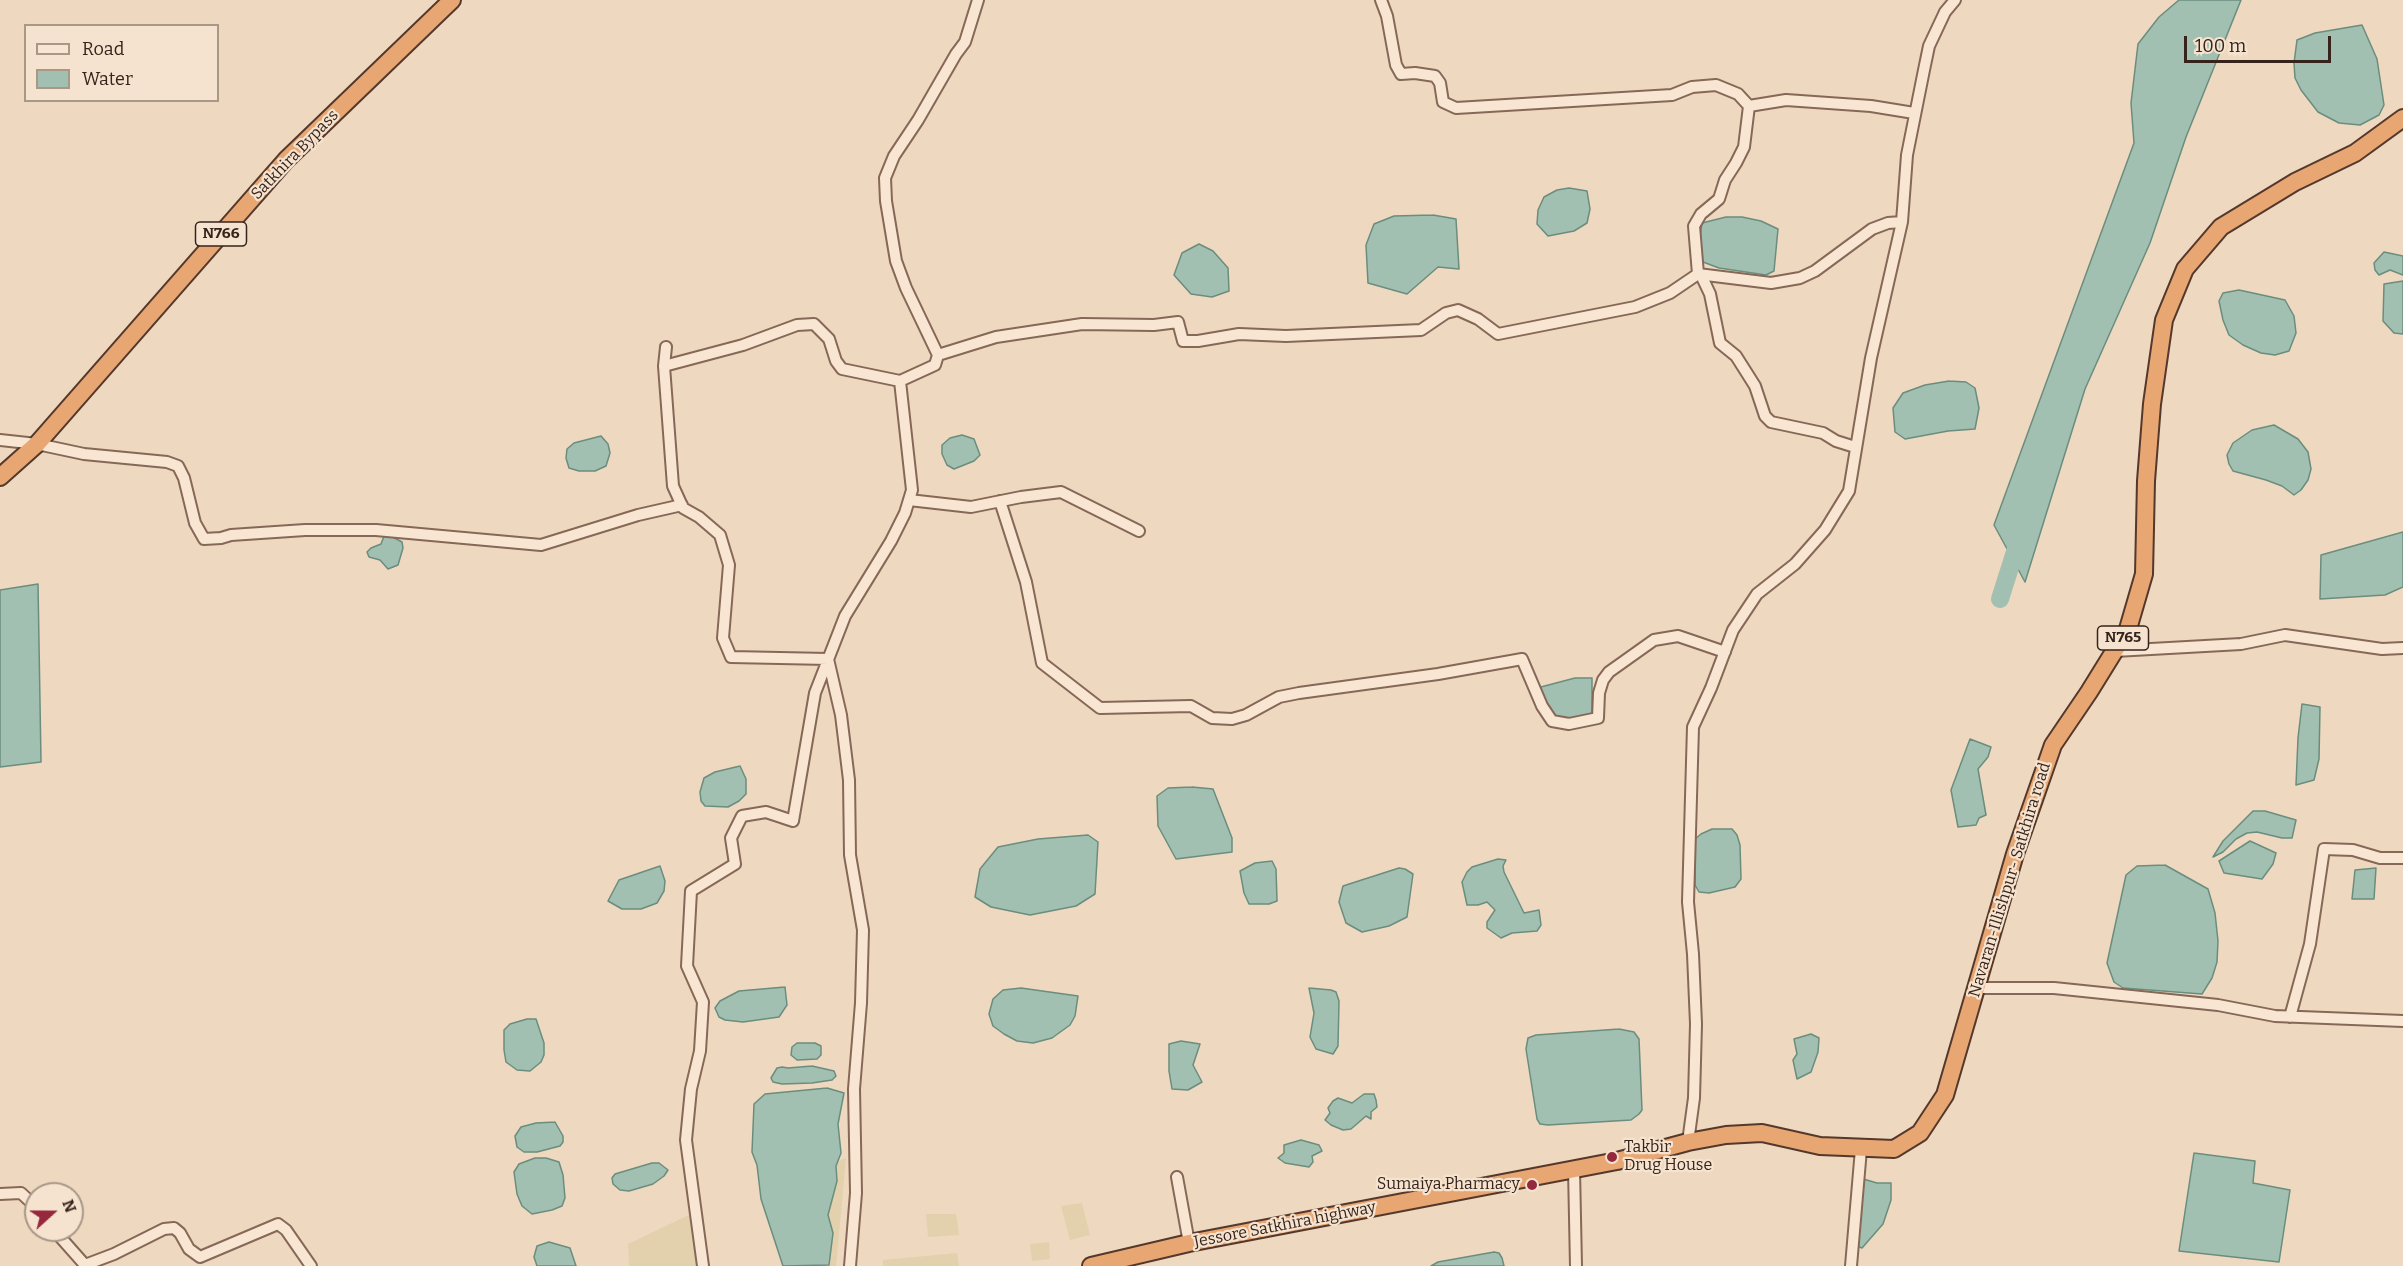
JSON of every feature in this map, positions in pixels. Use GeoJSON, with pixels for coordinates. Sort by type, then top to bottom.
{"type":"FeatureCollection","features":[{"type":"Feature","properties":{"kind":"highway","name":"Satkhira Bypass"},"geometry":{"type":"LineString","coordinates":[[0,477],[37,444],[286,160],[452,0]]}},
{"type":"Feature","properties":{"kind":"highway","name":"Navaran-Illishpur- Satkhira road"},"geometry":{"type":"LineString","coordinates":[[1820,1146],[1894,1149],[1920,1133],[1945,1095],[2015,854],[2053,745],[2128,629],[2144,574],[2146,481],[2152,404],[2164,320],[2185,268],[2222,227],[2295,182],[2355,153],[2403,118]]}},
{"type":"Feature","properties":{"kind":"highway","name":"Jessore Satkhira highway"},"geometry":{"type":"LineString","coordinates":[[1090,1266],[1189,1243],[1617,1161],[1688,1142],[1726,1135],[1762,1133],[1820,1146]]}},
{"type":"Feature","properties":{"kind":"street"},"geometry":{"type":"LineString","coordinates":[[664,366],[743,345],[797,325],[814,324],[829,339],[836,361],[842,369],[900,381],[935,365],[938,355],[906,288],[896,261],[886,201],[885,178],[894,156],[965,42],[978,0]]}},
{"type":"Feature","properties":{"kind":"street"},"geometry":{"type":"LineString","coordinates":[[1381,0],[1387,16],[1396,65],[1401,74],[1415,73],[1435,76],[1440,83],[1443,102],[1456,108],[1672,95],[1692,87],[1716,85],[1738,94],[1749,106],[1744,147],[1725,180],[1719,199],[1701,214],[1694,226],[1699,274],[1710,294],[1720,343],[1736,356],[1755,386],[1765,416],[1771,422],[1823,433],[1836,441],[1855,447]]}},
{"type":"Feature","properties":{"kind":"street"},"geometry":{"type":"LineString","coordinates":[[1688,1142],[1694,1098],[1696,1024],[1688,902],[1693,727],[1733,630],[1757,594],[1795,564],[1825,530],[1849,491],[1871,358],[1902,222],[1907,155],[1914,113],[1929,46],[1945,12],[1955,0]]}},
{"type":"Feature","properties":{"kind":"street"},"geometry":{"type":"LineString","coordinates":[[1749,106],[1786,100],[1871,106],[1914,113]]}},
{"type":"Feature","properties":{"kind":"street"},"geometry":{"type":"LineString","coordinates":[[938,355],[996,337],[1082,324],[1154,325],[1178,322],[1183,341],[1198,341],[1239,334],[1286,336],[1421,330],[1446,313],[1458,310],[1478,319],[1498,334],[1635,307],[1670,293],[1699,274],[1771,283],[1800,278],[1815,271],[1872,229],[1888,223],[1902,222]]}},
{"type":"Feature","properties":{"kind":"street"},"geometry":{"type":"LineString","coordinates":[[666,347],[664,366],[673,486],[682,505],[720,535],[729,565],[723,638],[731,657],[828,658]]}},
{"type":"Feature","properties":{"kind":"street"},"geometry":{"type":"LineString","coordinates":[[703,1266],[686,1140],[691,1089],[700,1051],[703,1002],[687,966],[691,891],[735,864],[731,838],[742,816],[766,812],[793,821],[815,693],[845,616],[891,541],[912,490],[900,381]]}},
{"type":"Feature","properties":{"kind":"street"},"geometry":{"type":"LineString","coordinates":[[0,440],[37,444],[84,454],[167,462],[178,466],[184,478],[195,523],[204,539],[305,530],[376,530],[541,545],[638,515],[682,505]]}},
{"type":"Feature","properties":{"kind":"street"},"geometry":{"type":"LineString","coordinates":[[909,500],[971,507],[1061,492],[1139,531]]}},
{"type":"Feature","properties":{"kind":"street"},"geometry":{"type":"LineString","coordinates":[[1000,501],[1026,582],[1042,663],[1100,708],[1191,706],[1212,718],[1232,719],[1245,715],[1279,697],[1438,674],[1522,659],[1542,706],[1552,721],[1569,724],[1598,718],[1599,693],[1603,680],[1610,672],[1654,640],[1678,636],[1725,652]]}},
{"type":"Feature","properties":{"kind":"street"},"geometry":{"type":"LineString","coordinates":[[2115,651],[2241,644],[2285,635],[2382,649],[2403,648]]}},
{"type":"Feature","properties":{"kind":"street"},"geometry":{"type":"LineString","coordinates":[[828,658],[841,715],[849,780],[850,855],[863,930],[861,1002],[854,1089],[856,1193],[850,1266]]}},
{"type":"Feature","properties":{"kind":"street"},"geometry":{"type":"LineString","coordinates":[[2290,1017],[2310,944],[2324,849],[2354,850],[2380,858],[2403,858]]}},
{"type":"Feature","properties":{"kind":"street"},"geometry":{"type":"LineString","coordinates":[[1976,988],[2054,988],[2217,1005],[2275,1016],[2403,1021]]}},
{"type":"Feature","properties":{"kind":"street"},"geometry":{"type":"LineString","coordinates":[[1851,1266],[1861,1149]]}},
{"type":"Feature","properties":{"kind":"street"},"geometry":{"type":"LineString","coordinates":[[1574,1169],[1576,1266]]}},
{"type":"Feature","properties":{"kind":"street"},"geometry":{"type":"LineString","coordinates":[[1177,1177],[1189,1243]]}},
{"type":"Feature","properties":{"kind":"street"},"geometry":{"type":"LineString","coordinates":[[0,1194],[21,1193],[24,1196]]}},
{"type":"Feature","properties":{"kind":"street"},"geometry":{"type":"LineString","coordinates":[[63,1242],[80,1263],[85,1265],[94,1263],[164,1229],[174,1228],[180,1233],[189,1249],[200,1257],[278,1224],[286,1230],[311,1266]]}},
{"type":"Feature","properties":{"kind":"shaded area"},"geometry":{"type":"Polygon","coordinates":[[[846,1158],[836,1266],[786,1266],[768,1190],[846,1158]]]}},
{"type":"Feature","properties":{"kind":"shaded area"},"geometry":{"type":"Polygon","coordinates":[[[1082,1203],[1090,1235],[1070,1240],[1061,1206],[1082,1203]]]}},
{"type":"Feature","properties":{"kind":"shaded area"},"geometry":{"type":"Polygon","coordinates":[[[695,1212],[698,1266],[629,1266],[628,1244],[695,1212]]]}},
{"type":"Feature","properties":{"kind":"shaded area"},"geometry":{"type":"Polygon","coordinates":[[[926,1214],[956,1214],[959,1235],[928,1237],[926,1214]]]}},
{"type":"Feature","properties":{"kind":"shaded area"},"geometry":{"type":"Polygon","coordinates":[[[1049,1242],[1050,1259],[1032,1261],[1030,1244],[1049,1242]]]}},
{"type":"Feature","properties":{"kind":"shaded area"},"geometry":{"type":"Polygon","coordinates":[[[957,1253],[959,1266],[883,1266],[883,1260],[957,1253]]]}},
{"type":"Feature","properties":{"kind":"water"},"geometry":{"type":"Polygon","coordinates":[[[2179,0],[2241,0],[2186,137],[2150,243],[2085,389],[2025,582],[1994,525],[2134,143],[2131,103],[2138,44],[2159,17],[2179,0]]]}},
{"type":"Feature","properties":{"kind":"water"},"geometry":{"type":"Polygon","coordinates":[[[2362,25],[2377,59],[2384,105],[2379,115],[2360,125],[2339,123],[2318,112],[2301,90],[2295,78],[2297,40],[2315,33],[2362,25]]]}},
{"type":"Feature","properties":{"kind":"water"},"geometry":{"type":"Polygon","coordinates":[[[1569,188],[1587,191],[1590,209],[1587,223],[1574,231],[1548,236],[1537,224],[1538,210],[1544,197],[1557,190],[1569,188]]]}},
{"type":"Feature","properties":{"kind":"water"},"geometry":{"type":"Polygon","coordinates":[[[1433,215],[1456,219],[1459,269],[1438,267],[1407,294],[1368,283],[1366,245],[1374,224],[1394,216],[1433,215]]]}},
{"type":"Feature","properties":{"kind":"water"},"geometry":{"type":"Polygon","coordinates":[[[1726,217],[1742,217],[1761,221],[1778,229],[1774,271],[1766,275],[1719,268],[1703,262],[1699,244],[1702,223],[1726,217]]]}},
{"type":"Feature","properties":{"kind":"water"},"geometry":{"type":"Polygon","coordinates":[[[1199,244],[1213,251],[1228,268],[1229,291],[1212,297],[1191,294],[1174,275],[1182,253],[1199,244]]]}},
{"type":"Feature","properties":{"kind":"water"},"geometry":{"type":"Polygon","coordinates":[[[2384,252],[2403,256],[2403,275],[2390,270],[2379,275],[2374,263],[2384,252]]]}},
{"type":"Feature","properties":{"kind":"water"},"geometry":{"type":"Polygon","coordinates":[[[2403,281],[2403,334],[2394,333],[2383,321],[2384,284],[2403,281]]]}},
{"type":"Feature","properties":{"kind":"water"},"geometry":{"type":"Polygon","coordinates":[[[2239,290],[2285,300],[2294,316],[2296,333],[2289,351],[2275,355],[2261,353],[2243,345],[2229,335],[2219,301],[2223,293],[2239,290]]]}},
{"type":"Feature","properties":{"kind":"water"},"geometry":{"type":"Polygon","coordinates":[[[1949,381],[1966,382],[1975,388],[1979,408],[1975,429],[1948,431],[1905,439],[1895,432],[1893,408],[1903,393],[1925,385],[1949,381]]]}},
{"type":"Feature","properties":{"kind":"water"},"geometry":{"type":"Polygon","coordinates":[[[2274,425],[2298,439],[2308,452],[2311,469],[2308,480],[2294,495],[2282,486],[2233,471],[2229,464],[2227,455],[2233,443],[2252,430],[2274,425]]]}},
{"type":"Feature","properties":{"kind":"water"},"geometry":{"type":"Polygon","coordinates":[[[962,435],[974,439],[980,455],[974,461],[954,469],[947,465],[942,454],[942,445],[950,438],[962,435]]]}},
{"type":"Feature","properties":{"kind":"water"},"geometry":{"type":"Polygon","coordinates":[[[601,436],[608,444],[610,453],[606,466],[595,471],[579,471],[569,468],[566,458],[567,449],[574,443],[601,436]]]}},
{"type":"Feature","properties":{"kind":"water"},"geometry":{"type":"Polygon","coordinates":[[[2403,532],[2403,587],[2385,595],[2320,599],[2321,555],[2403,532]]]}},
{"type":"Feature","properties":{"kind":"water"},"geometry":{"type":"Polygon","coordinates":[[[387,534],[402,542],[403,548],[398,565],[388,569],[380,560],[369,557],[367,552],[381,544],[387,534]]]}},
{"type":"Feature","properties":{"kind":"water"},"geometry":{"type":"Polygon","coordinates":[[[38,584],[41,762],[0,767],[0,590],[38,584]]]}},
{"type":"Feature","properties":{"kind":"water"},"geometry":{"type":"Polygon","coordinates":[[[1575,678],[1592,678],[1592,713],[1588,717],[1559,720],[1545,708],[1537,688],[1575,678]]]}},
{"type":"Feature","properties":{"kind":"water"},"geometry":{"type":"Polygon","coordinates":[[[2302,704],[2320,707],[2319,759],[2314,780],[2296,785],[2298,738],[2302,704]]]}},
{"type":"Feature","properties":{"kind":"water"},"geometry":{"type":"Polygon","coordinates":[[[1970,739],[1991,747],[1988,757],[1978,769],[1986,815],[1979,818],[1976,825],[1958,827],[1951,790],[1970,739]]]}},
{"type":"Feature","properties":{"kind":"water"},"geometry":{"type":"Polygon","coordinates":[[[740,766],[746,779],[746,794],[728,807],[705,806],[701,801],[700,792],[704,778],[715,772],[740,766]]]}},
{"type":"Feature","properties":{"kind":"water"},"geometry":{"type":"Polygon","coordinates":[[[1168,788],[1213,789],[1232,838],[1232,852],[1176,859],[1158,826],[1157,796],[1168,788]]]}},
{"type":"Feature","properties":{"kind":"water"},"geometry":{"type":"Polygon","coordinates":[[[2253,811],[2265,811],[2296,820],[2292,838],[2257,832],[2247,833],[2213,857],[2223,841],[2253,811]]]}},
{"type":"Feature","properties":{"kind":"water"},"geometry":{"type":"Polygon","coordinates":[[[1712,829],[1732,829],[1737,835],[1740,845],[1741,879],[1735,887],[1709,893],[1699,892],[1695,885],[1695,839],[1712,829]]]}},
{"type":"Feature","properties":{"kind":"water"},"geometry":{"type":"Polygon","coordinates":[[[1088,835],[1098,842],[1095,894],[1076,906],[1030,915],[991,907],[975,897],[980,869],[998,847],[1038,839],[1088,835]]]}},
{"type":"Feature","properties":{"kind":"water"},"geometry":{"type":"Polygon","coordinates":[[[2250,841],[2276,853],[2273,864],[2262,879],[2224,873],[2219,861],[2250,841]]]}},
{"type":"Feature","properties":{"kind":"water"},"geometry":{"type":"Polygon","coordinates":[[[1498,859],[1506,860],[1503,866],[1504,872],[1524,913],[1539,910],[1541,925],[1537,931],[1512,933],[1501,938],[1487,928],[1487,922],[1495,910],[1487,902],[1467,905],[1462,882],[1467,872],[1472,867],[1498,859]]]}},
{"type":"Feature","properties":{"kind":"water"},"geometry":{"type":"Polygon","coordinates":[[[1272,861],[1276,869],[1277,901],[1269,904],[1249,904],[1244,893],[1240,871],[1255,863],[1272,861]]]}},
{"type":"Feature","properties":{"kind":"water"},"geometry":{"type":"Polygon","coordinates":[[[2165,865],[2208,889],[2215,913],[2218,941],[2217,962],[2212,978],[2202,994],[2123,988],[2114,982],[2107,963],[2126,875],[2137,866],[2165,865]]]}},
{"type":"Feature","properties":{"kind":"water"},"geometry":{"type":"Polygon","coordinates":[[[660,866],[665,881],[664,891],[657,903],[641,909],[622,909],[608,901],[619,880],[660,866]]]}},
{"type":"Feature","properties":{"kind":"water"},"geometry":{"type":"Polygon","coordinates":[[[1399,868],[1413,874],[1407,917],[1389,926],[1362,932],[1346,923],[1339,902],[1343,886],[1399,868]]]}},
{"type":"Feature","properties":{"kind":"water"},"geometry":{"type":"Polygon","coordinates":[[[2376,868],[2374,899],[2352,899],[2355,870],[2376,868]]]}},
{"type":"Feature","properties":{"kind":"water"},"geometry":{"type":"Polygon","coordinates":[[[785,987],[787,1005],[779,1017],[743,1022],[725,1020],[719,1017],[715,1008],[720,1001],[739,991],[785,987]]]}},
{"type":"Feature","properties":{"kind":"water"},"geometry":{"type":"Polygon","coordinates":[[[1021,988],[1078,996],[1075,1016],[1070,1025],[1052,1038],[1033,1043],[1017,1041],[993,1026],[989,1014],[993,999],[1003,990],[1021,988]]]}},
{"type":"Feature","properties":{"kind":"water"},"geometry":{"type":"Polygon","coordinates":[[[1309,988],[1336,992],[1339,1001],[1338,1046],[1333,1054],[1316,1049],[1310,1037],[1314,1013],[1309,988]]]}},
{"type":"Feature","properties":{"kind":"water"},"geometry":{"type":"Polygon","coordinates":[[[536,1019],[544,1043],[544,1055],[541,1062],[530,1071],[517,1070],[506,1062],[504,1050],[504,1030],[510,1024],[536,1019]]]}},
{"type":"Feature","properties":{"kind":"water"},"geometry":{"type":"Polygon","coordinates":[[[1619,1029],[1634,1032],[1639,1039],[1642,1110],[1639,1114],[1631,1120],[1540,1124],[1537,1119],[1526,1049],[1528,1038],[1536,1035],[1619,1029]]]}},
{"type":"Feature","properties":{"kind":"water"},"geometry":{"type":"Polygon","coordinates":[[[1811,1034],[1819,1038],[1818,1052],[1811,1072],[1797,1079],[1793,1060],[1797,1054],[1794,1039],[1811,1034]]]}},
{"type":"Feature","properties":{"kind":"water"},"geometry":{"type":"Polygon","coordinates":[[[1181,1041],[1200,1044],[1193,1065],[1202,1082],[1188,1090],[1172,1089],[1169,1071],[1169,1044],[1181,1041]]]}},
{"type":"Feature","properties":{"kind":"water"},"geometry":{"type":"Polygon","coordinates":[[[797,1043],[815,1043],[821,1046],[821,1055],[817,1059],[797,1060],[791,1055],[792,1047],[797,1043]]]}},
{"type":"Feature","properties":{"kind":"water"},"geometry":{"type":"Polygon","coordinates":[[[812,1066],[834,1071],[836,1076],[832,1080],[812,1083],[782,1084],[773,1082],[771,1078],[777,1068],[812,1066]]]}},
{"type":"Feature","properties":{"kind":"water"},"geometry":{"type":"Polygon","coordinates":[[[827,1088],[844,1093],[838,1124],[841,1153],[836,1166],[837,1181],[828,1215],[833,1233],[829,1265],[783,1266],[761,1199],[757,1165],[752,1152],[754,1104],[765,1094],[827,1088]]]}},
{"type":"Feature","properties":{"kind":"water"},"geometry":{"type":"Polygon","coordinates":[[[1364,1094],[1374,1094],[1376,1100],[1377,1107],[1371,1112],[1371,1119],[1366,1116],[1351,1129],[1343,1130],[1325,1120],[1330,1113],[1328,1108],[1333,1101],[1338,1098],[1352,1103],[1364,1094]]]}},
{"type":"Feature","properties":{"kind":"water"},"geometry":{"type":"Polygon","coordinates":[[[555,1122],[563,1136],[560,1146],[537,1152],[524,1152],[517,1147],[515,1136],[521,1127],[555,1122]]]}},
{"type":"Feature","properties":{"kind":"water"},"geometry":{"type":"Polygon","coordinates":[[[1301,1140],[1319,1145],[1322,1151],[1312,1156],[1313,1162],[1309,1167],[1285,1163],[1278,1158],[1284,1153],[1284,1145],[1301,1140]]]}},
{"type":"Feature","properties":{"kind":"water"},"geometry":{"type":"Polygon","coordinates":[[[2194,1153],[2255,1161],[2253,1183],[2290,1190],[2279,1262],[2179,1251],[2194,1153]]]}},
{"type":"Feature","properties":{"kind":"water"},"geometry":{"type":"Polygon","coordinates":[[[535,1158],[546,1158],[559,1162],[563,1175],[565,1198],[562,1206],[532,1214],[522,1206],[517,1194],[514,1172],[519,1164],[535,1158]]]}},
{"type":"Feature","properties":{"kind":"water"},"geometry":{"type":"Polygon","coordinates":[[[659,1163],[668,1170],[653,1184],[629,1191],[620,1190],[613,1184],[612,1178],[615,1174],[659,1163]]]}},
{"type":"Feature","properties":{"kind":"water"},"geometry":{"type":"Polygon","coordinates":[[[1860,1178],[1877,1183],[1891,1183],[1891,1200],[1883,1224],[1862,1248],[1857,1246],[1860,1178]]]}},
{"type":"Feature","properties":{"kind":"water"},"geometry":{"type":"Polygon","coordinates":[[[549,1242],[570,1248],[576,1266],[537,1266],[534,1257],[537,1246],[549,1242]]]}},
{"type":"Feature","properties":{"kind":"water"},"geometry":{"type":"Polygon","coordinates":[[[1499,1253],[1504,1266],[1431,1266],[1438,1262],[1499,1253]]]}},
{"type":"Feature","properties":{"kind":"waterway"},"geometry":{"type":"LineString","coordinates":[[2000,599],[2020,536]]}},
{"type":"Feature","properties":{"kind":"place","name":"Takbir Drug House"},"geometry":{"type":"Point","coordinates":[1612,1157]}},
{"type":"Feature","properties":{"kind":"place","name":"Sumaiya Pharmacy"},"geometry":{"type":"Point","coordinates":[1532,1185]}}]}
